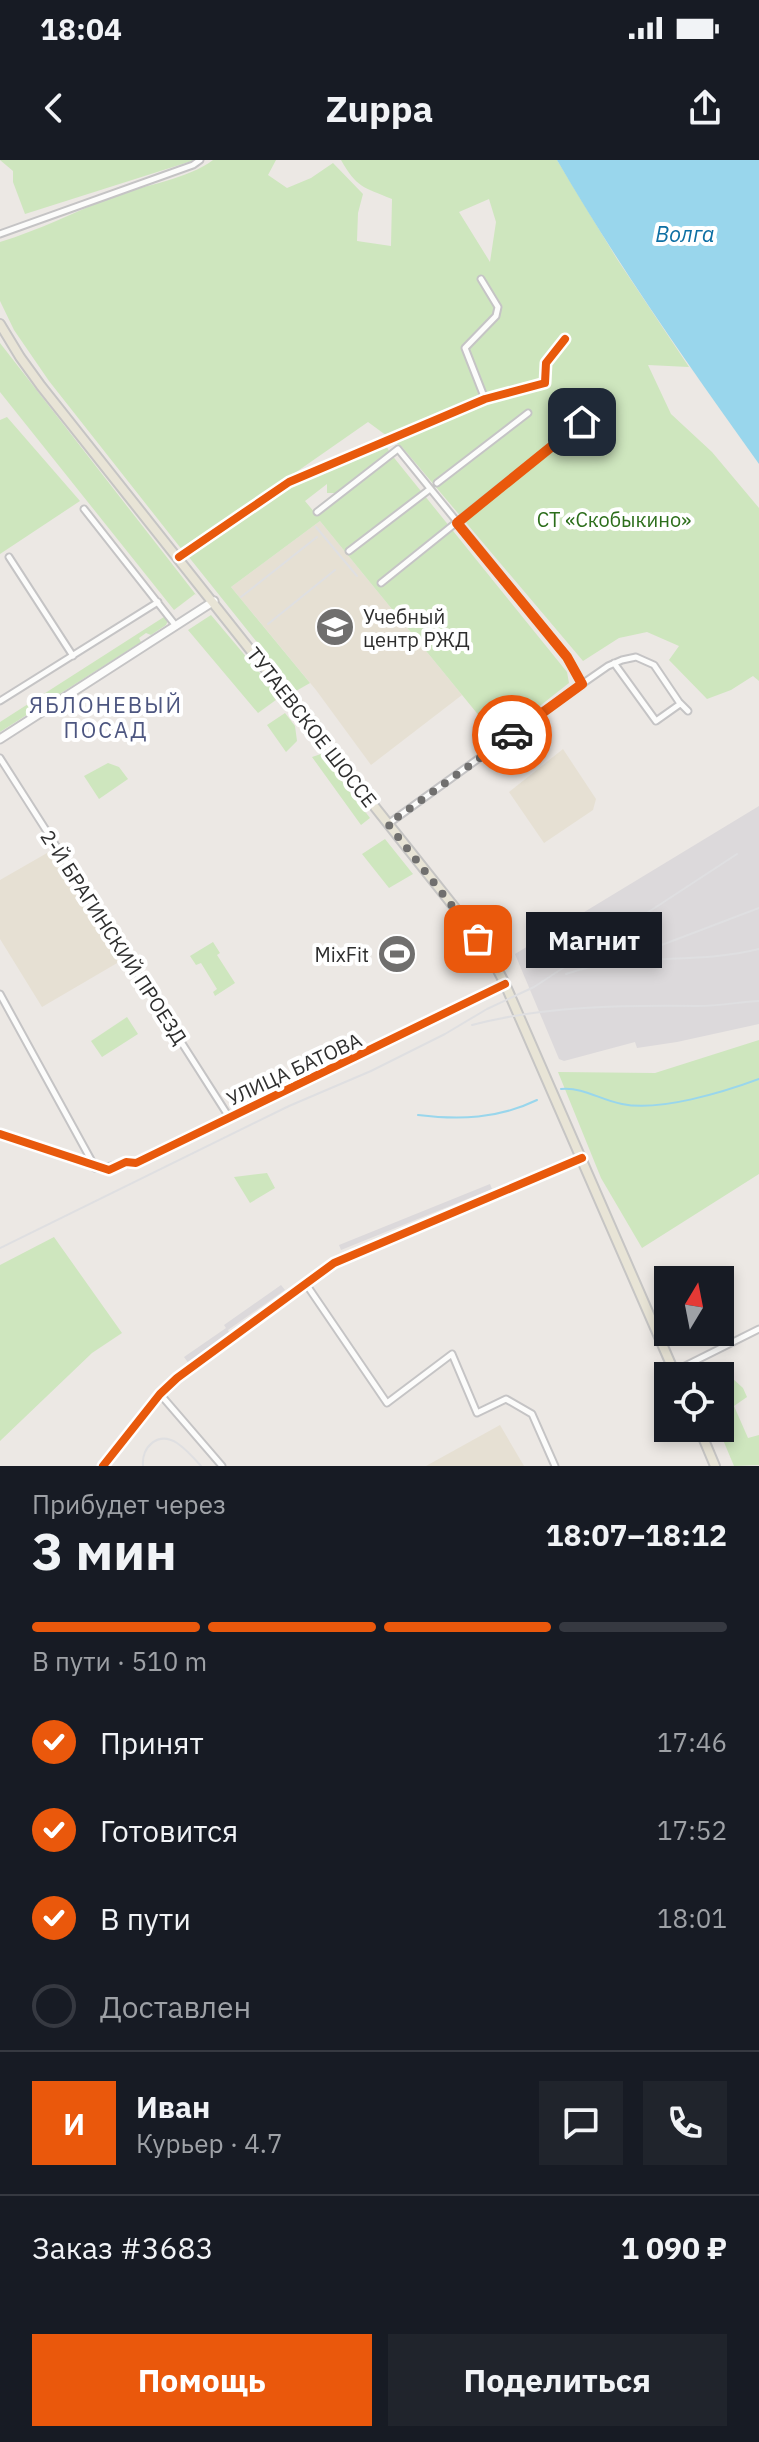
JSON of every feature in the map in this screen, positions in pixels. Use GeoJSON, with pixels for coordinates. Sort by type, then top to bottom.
{"type":"FeatureCollection","features":[{"type":"Feature","properties":{"kind":"main road","name":"ТУТАЕВСКОЕ ШОССЕ"},"geometry":{"type":"LineString","coordinates":[[0,324],[41,386],[473,931],[505,984],[670,1362]]}},
{"type":"Feature","properties":{"kind":"main road"},"geometry":{"type":"LineString","coordinates":[[705,1442],[715,1466]]}},
{"type":"Feature","properties":{"kind":"street"},"geometry":{"type":"LineString","coordinates":[[0,234],[200,160]]}},
{"type":"Feature","properties":{"kind":"street"},"geometry":{"type":"LineString","coordinates":[[481,279],[498,307],[496,316],[465,348],[485,399]]}},
{"type":"Feature","properties":{"kind":"street"},"geometry":{"type":"LineString","coordinates":[[179,557],[289,482],[485,399],[545,383],[546,363],[565,339]]}},
{"type":"Feature","properties":{"kind":"street"},"geometry":{"type":"LineString","coordinates":[[381,583],[605,403]]}},
{"type":"Feature","properties":{"kind":"street"},"geometry":{"type":"LineString","coordinates":[[437,483],[528,413]]}},
{"type":"Feature","properties":{"kind":"street"},"geometry":{"type":"LineString","coordinates":[[317,512],[398,449],[567,657],[582,684]]}},
{"type":"Feature","properties":{"kind":"street"},"geometry":{"type":"LineString","coordinates":[[349,551],[430,489]]}},
{"type":"Feature","properties":{"kind":"street"},"geometry":{"type":"LineString","coordinates":[[84,509],[176,626]]}},
{"type":"Feature","properties":{"kind":"street"},"geometry":{"type":"LineString","coordinates":[[9,557],[73,656]]}},
{"type":"Feature","properties":{"kind":"street"},"geometry":{"type":"LineString","coordinates":[[0,739],[214,601]]}},
{"type":"Feature","properties":{"kind":"street"},"geometry":{"type":"LineString","coordinates":[[0,701],[158,602]]}},
{"type":"Feature","properties":{"kind":"street"},"geometry":{"type":"LineString","coordinates":[[388,824],[614,663],[636,657],[654,665],[688,711]]}},
{"type":"Feature","properties":{"kind":"street"},"geometry":{"type":"LineString","coordinates":[[614,663],[656,721],[680,704]]}},
{"type":"Feature","properties":{"kind":"street","name":"2-Й БРАГИНСКИЙ ПРОЕЗД"},"geometry":{"type":"LineString","coordinates":[[0,758],[229,1117]]}},
{"type":"Feature","properties":{"kind":"street","name":"УЛИЦА БАТОВА"},"geometry":{"type":"LineString","coordinates":[[95,1167],[109,1170],[126,1162],[136,1163],[505,984]]}},
{"type":"Feature","properties":{"kind":"street"},"geometry":{"type":"LineString","coordinates":[[0,994],[95,1167]]}},
{"type":"Feature","properties":{"kind":"street"},"geometry":{"type":"LineString","coordinates":[[0,1134],[95,1167]]}},
{"type":"Feature","properties":{"kind":"street"},"geometry":{"type":"LineString","coordinates":[[103,1466],[160,1394],[177,1378],[334,1263],[582,1158]]}},
{"type":"Feature","properties":{"kind":"street"},"geometry":{"type":"LineString","coordinates":[[306,1284],[387,1403],[452,1354],[477,1413],[506,1399],[532,1414],[555,1466]]}},
{"type":"Feature","properties":{"kind":"street"},"geometry":{"type":"LineString","coordinates":[[697,1362],[759,1329]]}},
{"type":"Feature","properties":{"kind":"street"},"geometry":{"type":"LineString","coordinates":[[160,1394],[222,1466]]}},
{"type":"Feature","properties":{"kind":"shaded area","name":"Учебный центр РЖД"},"geometry":{"type":"Polygon","coordinates":[[[320,521],[462,695],[371,765],[316,690],[231,587],[320,521]]]}},
{"type":"Feature","properties":{"kind":"shaded area"},"geometry":{"type":"Polygon","coordinates":[[[563,749],[596,799],[593,810],[544,843],[509,792],[563,749]]]}},
{"type":"Feature","properties":{"kind":"shaded area"},"geometry":{"type":"Polygon","coordinates":[[[759,806],[759,1024],[637,1048],[635,1042],[564,1061],[559,1059],[515,954],[759,806]]]}},
{"type":"Feature","properties":{"kind":"shaded area"},"geometry":{"type":"Polygon","coordinates":[[[54,849],[124,959],[42,1007],[0,939],[0,880],[54,849]]]}},
{"type":"Feature","properties":{"kind":"shaded area"},"geometry":{"type":"Polygon","coordinates":[[[490,1184],[492,1189],[341,1250],[339,1245],[490,1184]]]}},
{"type":"Feature","properties":{"kind":"shaded area"},"geometry":{"type":"Polygon","coordinates":[[[281,1285],[285,1290],[228,1330],[230,1335],[189,1364],[184,1357],[281,1285]]]}},
{"type":"Feature","properties":{"kind":"shaded area"},"geometry":{"type":"Polygon","coordinates":[[[500,1425],[524,1466],[426,1466],[500,1425]]]}},
{"type":"Feature","properties":{"kind":"green space"},"geometry":{"type":"Polygon","coordinates":[[[0,160],[195,160],[25,214],[13,182],[13,171],[0,160]]]}},
{"type":"Feature","properties":{"kind":"green space","name":"СТ «Скобыкино»"},"geometry":{"type":"Polygon","coordinates":[[[213,160],[276,160],[268,175],[287,188],[311,178],[333,163],[363,194],[358,213],[357,241],[391,246],[392,199],[362,186],[341,160],[557,160],[617,259],[689,367],[648,365],[671,414],[712,452],[759,508],[759,681],[753,676],[731,690],[707,699],[669,660],[679,646],[647,632],[619,638],[583,661],[402,447],[368,422],[183,551],[49,381],[14,330],[0,301],[0,242],[115,196],[203,167],[213,160]],[[489,199],[459,212],[490,262],[496,222],[489,199]]]}},
{"type":"Feature","properties":{"kind":"green space"},"geometry":{"type":"Polygon","coordinates":[[[0,343],[197,596],[195,594],[174,610],[0,392],[0,343]]]}},
{"type":"Feature","properties":{"kind":"green space"},"geometry":{"type":"Polygon","coordinates":[[[7,417],[80,501],[0,554],[0,420],[7,417]]]}},
{"type":"Feature","properties":{"kind":"green space"},"geometry":{"type":"Polygon","coordinates":[[[384,441],[389,451],[336,493],[327,493],[327,484],[305,501],[315,513],[391,454],[567,672],[569,683],[498,739],[320,521],[231,587],[310,683],[296,691],[188,556],[280,492],[362,446],[384,441]]]}},
{"type":"Feature","properties":{"kind":"green space"},"geometry":{"type":"Polygon","coordinates":[[[167,615],[166,625],[151,635],[146,633],[139,638],[141,642],[0,732],[0,722],[167,615]]]}},
{"type":"Feature","properties":{"kind":"green space"},"geometry":{"type":"Polygon","coordinates":[[[211,615],[280,697],[258,713],[188,630],[211,615]]]}},
{"type":"Feature","properties":{"kind":"green space"},"geometry":{"type":"Polygon","coordinates":[[[285,713],[295,726],[297,741],[286,752],[267,725],[285,713]]]}},
{"type":"Feature","properties":{"kind":"green space"},"geometry":{"type":"Polygon","coordinates":[[[321,754],[370,818],[361,825],[312,757],[321,754]]]}},
{"type":"Feature","properties":{"kind":"green space"},"geometry":{"type":"Polygon","coordinates":[[[108,763],[119,767],[128,779],[99,799],[84,776],[108,763]]]}},
{"type":"Feature","properties":{"kind":"green space"},"geometry":{"type":"Polygon","coordinates":[[[385,839],[413,874],[389,888],[362,854],[385,839]]]}},
{"type":"Feature","properties":{"kind":"green space"},"geometry":{"type":"Polygon","coordinates":[[[213,942],[220,953],[217,955],[235,983],[215,996],[213,992],[217,989],[201,963],[196,965],[190,956],[213,942]]]}},
{"type":"Feature","properties":{"kind":"green space"},"geometry":{"type":"Polygon","coordinates":[[[127,1017],[138,1034],[102,1057],[91,1041],[127,1017]]]}},
{"type":"Feature","properties":{"kind":"green space"},"geometry":{"type":"Polygon","coordinates":[[[759,1040],[759,1174],[642,1248],[601,1178],[558,1072],[655,1073],[759,1040]]]}},
{"type":"Feature","properties":{"kind":"green space"},"geometry":{"type":"Polygon","coordinates":[[[267,1173],[275,1188],[250,1203],[234,1177],[267,1173]]]}},
{"type":"Feature","properties":{"kind":"green space"},"geometry":{"type":"Polygon","coordinates":[[[54,1237],[122,1333],[92,1353],[0,1441],[0,1265],[54,1237]]]}},
{"type":"Feature","properties":{"kind":"green space"},"geometry":{"type":"Polygon","coordinates":[[[734,1380],[743,1388],[747,1397],[734,1406],[734,1380]]]}},
{"type":"Feature","properties":{"kind":"green space"},"geometry":{"type":"Polygon","coordinates":[[[734,1406],[748,1438],[759,1435],[759,1465],[734,1466],[724,1442],[734,1442],[734,1406]]]}},
{"type":"Feature","properties":{"kind":"water","name":"Волга"},"geometry":{"type":"Polygon","coordinates":[[[557,160],[759,160],[759,464],[654,314],[557,160]]]}},
{"type":"Feature","properties":{"kind":"waterway"},"geometry":{"type":"LineString","coordinates":[[561,1089],[577,1090],[637,1106],[710,1095],[759,1079]]}},
{"type":"Feature","properties":{"kind":"waterway"},"geometry":{"type":"LineString","coordinates":[[418,1115],[478,1116],[508,1111],[537,1100]]}},
{"type":"Feature","properties":{"kind":"tram line"},"geometry":{"type":"LineString","coordinates":[[143,1466],[148,1447],[163,1439],[180,1445],[201,1466]]}},
{"type":"Feature","properties":{"kind":"railway"},"geometry":{"type":"LineString","coordinates":[[316,527],[357,576]]}},
{"type":"Feature","properties":{"kind":"railway"},"geometry":{"type":"LineString","coordinates":[[241,597],[317,537]]}},
{"type":"Feature","properties":{"kind":"railway"},"geometry":{"type":"LineString","coordinates":[[268,624],[335,570]]}},
{"type":"Feature","properties":{"kind":"railway"},"geometry":{"type":"LineString","coordinates":[[0,1248],[289,1106],[371,1071],[534,987],[737,854]]}},
{"type":"Feature","properties":{"kind":"railway"},"geometry":{"type":"LineString","coordinates":[[638,954],[759,908]]}},
{"type":"Feature","properties":{"kind":"railway"},"geometry":{"type":"LineString","coordinates":[[566,974],[613,963],[711,957],[759,949]]}},
{"type":"Feature","properties":{"kind":"railway"},"geometry":{"type":"LineString","coordinates":[[472,1025],[555,1010],[706,1006],[759,1001]]}},
{"type":"Feature","properties":{"kind":"cycle path"},"geometry":{"type":"LineString","coordinates":[[179,557],[289,482],[485,399],[545,383],[546,363],[565,339]]}},
{"type":"Feature","properties":{"kind":"cycle path"},"geometry":{"type":"LineString","coordinates":[[0,1134],[109,1170],[126,1162],[136,1163],[505,984]]}},
{"type":"Feature","properties":{"kind":"cycle path"},"geometry":{"type":"LineString","coordinates":[[103,1466],[160,1394],[177,1378],[334,1263],[582,1158]]}},
{"type":"Feature","properties":{"kind":"way so far"},"geometry":{"type":"LineString","coordinates":[[478,939],[388,824],[512,735]]}},
{"type":"Feature","properties":{"kind":"place","name":"Учебный центр РЖД"},"geometry":{"type":"Point","coordinates":[335,627]}},
{"type":"Feature","properties":{"kind":"place","name":"Магнит"},"geometry":{"type":"Point","coordinates":[478,939]}},
{"type":"Feature","properties":{"kind":"place","name":"MixFit"},"geometry":{"type":"Point","coordinates":[397,954]}},
{"type":"Feature","properties":{"kind":"district","name":"ЯБЛОНЕВЫЙ ПОСАД"},"geometry":{"type":"Point","coordinates":[106,716]}},
{"type":"Feature","properties":{"kind":"route"},"geometry":{"type":"LineString","coordinates":[[512,735],[582,684],[567,657],[457,523],[582,422]]}}]}
